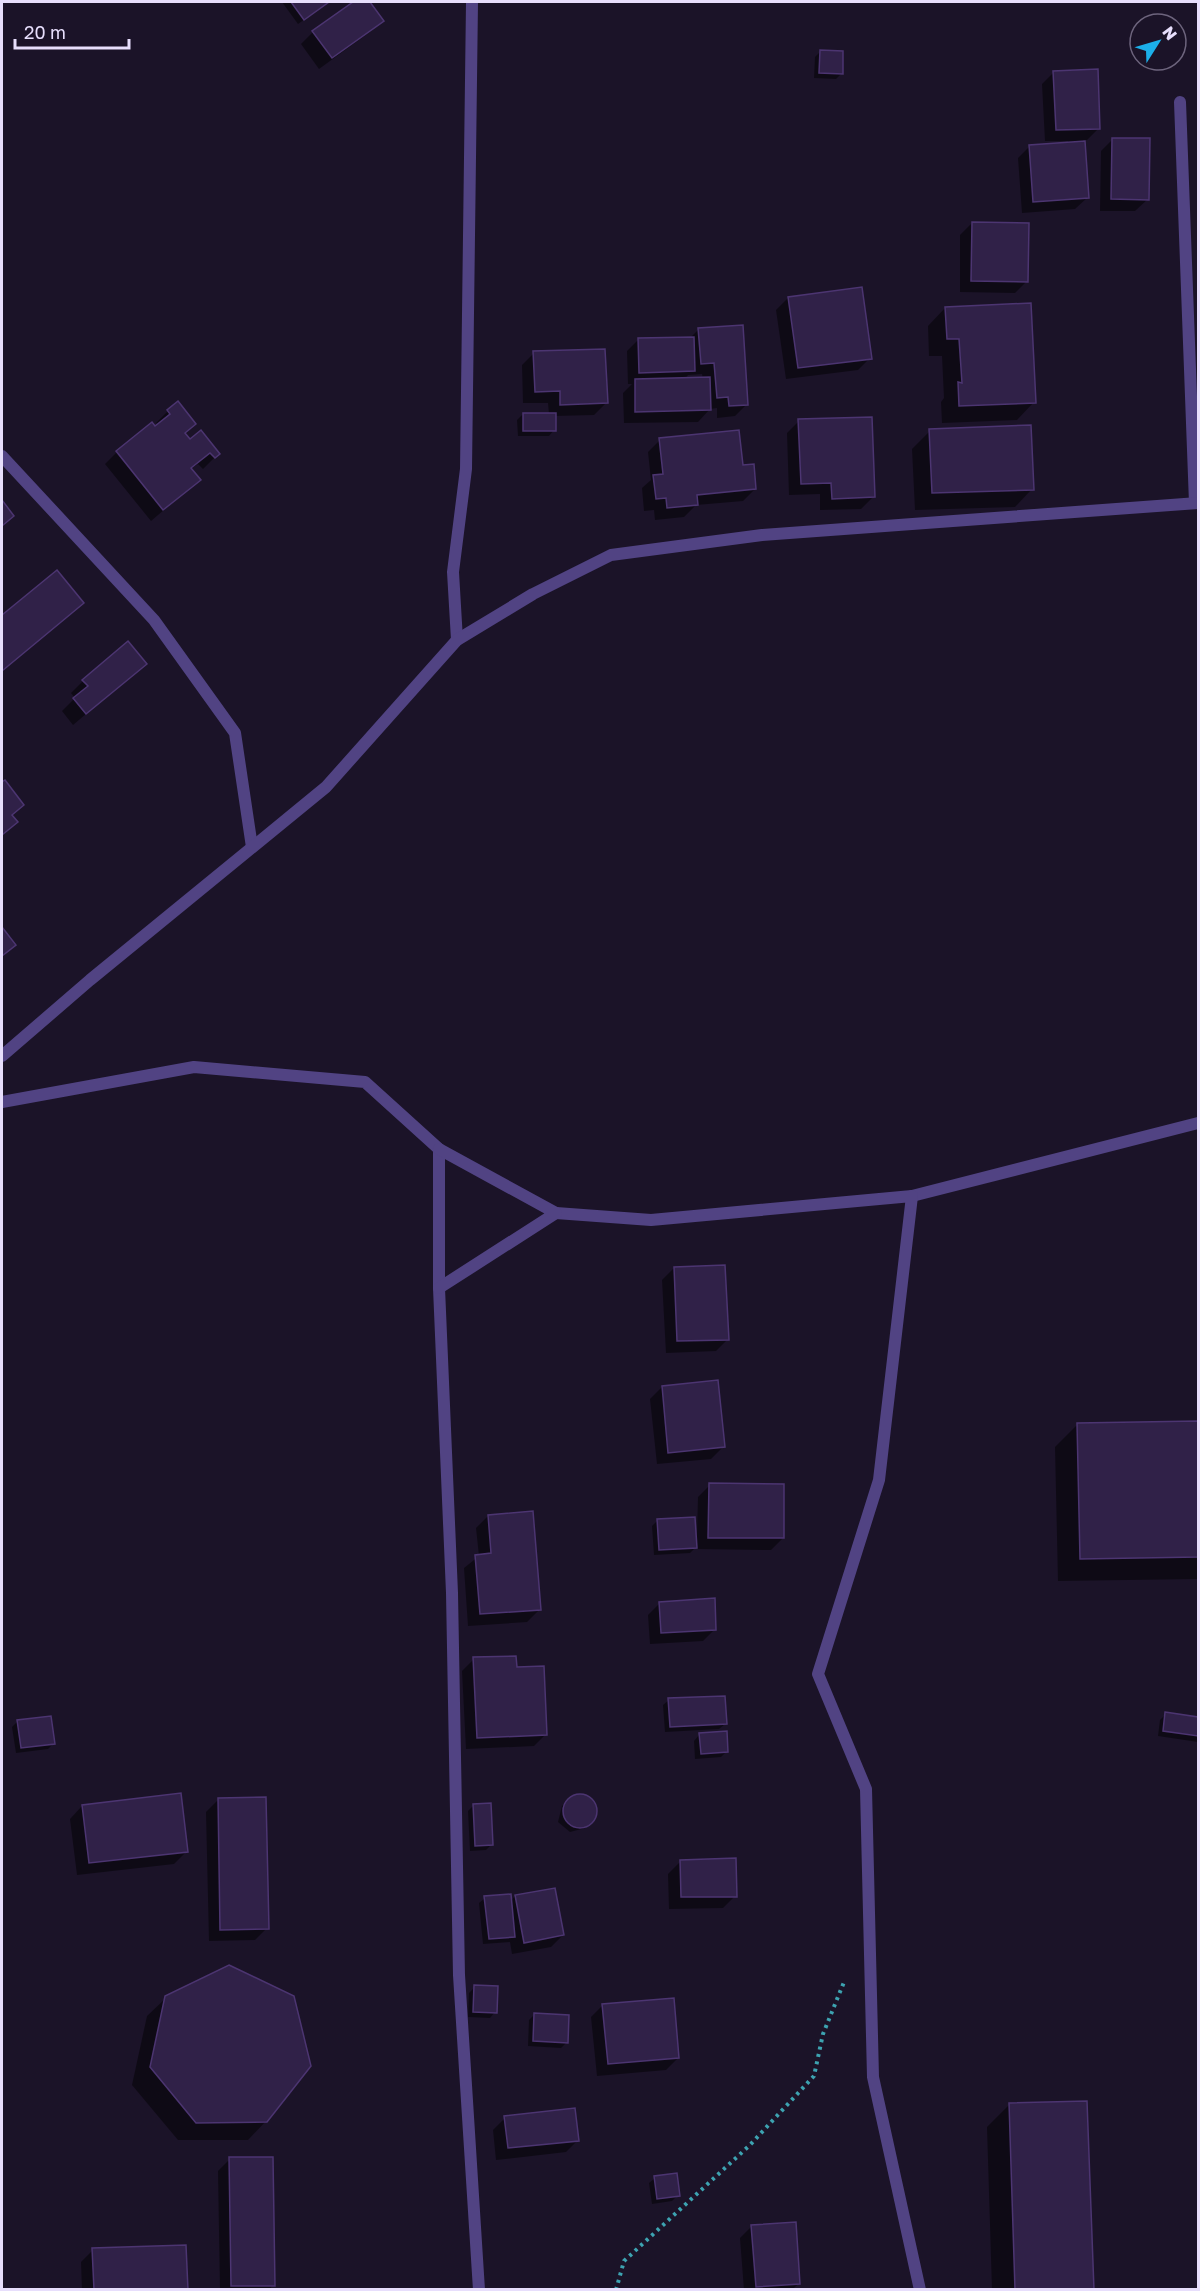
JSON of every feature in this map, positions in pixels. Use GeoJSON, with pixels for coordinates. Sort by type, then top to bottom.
{"type":"FeatureCollection","features":[{"type":"Feature","properties":{"kind":"street"},"geometry":{"type":"LineString","coordinates":[[457,640],[453,572],[466,469],[472,2]]}},
{"type":"Feature","properties":{"kind":"street"},"geometry":{"type":"LineString","coordinates":[[2,1056],[326,787],[457,640],[533,594],[611,555],[762,535],[1197,503],[1180,102]]}},
{"type":"Feature","properties":{"kind":"street"},"geometry":{"type":"LineString","coordinates":[[2,456],[154,620],[235,733],[252,848]]}},
{"type":"Feature","properties":{"kind":"street"},"geometry":{"type":"LineString","coordinates":[[2,1102],[194,1067],[365,1082],[439,1149],[556,1213],[651,1220],[912,1196],[1198,1123]]}},
{"type":"Feature","properties":{"kind":"street"},"geometry":{"type":"LineString","coordinates":[[439,1149],[439,1288],[452,1593],[459,1976],[479,2289]]}},
{"type":"Feature","properties":{"kind":"street"},"geometry":{"type":"LineString","coordinates":[[912,1196],[879,1480],[818,1674],[866,1789],[873,2077],[920,2289]]}},
{"type":"Feature","properties":{"kind":"street"},"geometry":{"type":"LineString","coordinates":[[439,1288],[556,1213]]}},
{"type":"Feature","properties":{"kind":"path"},"geometry":{"type":"LineString","coordinates":[[616,2289],[624,2261],[750,2145],[814,2076],[823,2034],[845,1978]]}},
{"type":"Feature","properties":{"kind":"building"},"geometry":{"type":"Polygon","coordinates":[[[291,2],[329,2],[304,20],[291,2]]]}},
{"type":"Feature","properties":{"kind":"building"},"geometry":{"type":"Polygon","coordinates":[[[353,2],[370,2],[384,21],[332,58],[312,31],[353,2]]]}},
{"type":"Feature","properties":{"kind":"building"},"geometry":{"type":"Polygon","coordinates":[[[820,50],[843,51],[843,74],[819,73],[820,50]]]}},
{"type":"Feature","properties":{"kind":"building"},"geometry":{"type":"Polygon","coordinates":[[[1098,69],[1100,129],[1056,130],[1053,71],[1098,69]]]}},
{"type":"Feature","properties":{"kind":"building"},"geometry":{"type":"Polygon","coordinates":[[[1112,138],[1150,138],[1149,200],[1111,199],[1112,138]]]}},
{"type":"Feature","properties":{"kind":"building"},"geometry":{"type":"Polygon","coordinates":[[[1085,141],[1089,198],[1033,202],[1029,145],[1085,141]]]}},
{"type":"Feature","properties":{"kind":"building"},"geometry":{"type":"Polygon","coordinates":[[[972,222],[1029,223],[1028,282],[971,281],[972,222]]]}},
{"type":"Feature","properties":{"kind":"building"},"geometry":{"type":"Polygon","coordinates":[[[862,287],[872,359],[798,368],[788,297],[862,287]]]}},
{"type":"Feature","properties":{"kind":"building"},"geometry":{"type":"Polygon","coordinates":[[[1031,303],[1036,403],[959,406],[958,382],[962,383],[959,339],[947,339],[945,307],[1031,303]]]}},
{"type":"Feature","properties":{"kind":"building"},"geometry":{"type":"Polygon","coordinates":[[[743,325],[748,405],[729,406],[728,397],[717,398],[714,363],[701,364],[698,328],[743,325]]]}},
{"type":"Feature","properties":{"kind":"building"},"geometry":{"type":"Polygon","coordinates":[[[694,337],[695,371],[639,373],[638,338],[694,337]]]}},
{"type":"Feature","properties":{"kind":"building"},"geometry":{"type":"Polygon","coordinates":[[[605,349],[608,403],[560,405],[560,391],[535,392],[533,351],[605,349]]]}},
{"type":"Feature","properties":{"kind":"building"},"geometry":{"type":"Polygon","coordinates":[[[710,377],[711,410],[635,412],[635,379],[710,377]]]}},
{"type":"Feature","properties":{"kind":"building"},"geometry":{"type":"Polygon","coordinates":[[[178,401],[196,424],[185,433],[190,439],[201,430],[220,454],[215,458],[210,453],[191,468],[201,480],[163,510],[116,451],[152,422],[155,426],[170,414],[167,410],[178,401]]]}},
{"type":"Feature","properties":{"kind":"building"},"geometry":{"type":"Polygon","coordinates":[[[523,413],[556,413],[556,431],[523,431],[523,413]]]}},
{"type":"Feature","properties":{"kind":"building"},"geometry":{"type":"Polygon","coordinates":[[[872,417],[875,497],[832,499],[831,483],[801,484],[798,419],[872,417]]]}},
{"type":"Feature","properties":{"kind":"building"},"geometry":{"type":"Polygon","coordinates":[[[1031,425],[1034,490],[932,493],[929,429],[1031,425]]]}},
{"type":"Feature","properties":{"kind":"building"},"geometry":{"type":"Polygon","coordinates":[[[739,430],[743,465],[754,464],[756,489],[697,495],[698,505],[667,508],[666,498],[656,499],[653,475],[663,474],[659,438],[739,430]]]}},
{"type":"Feature","properties":{"kind":"building"},"geometry":{"type":"Polygon","coordinates":[[[2,500],[14,516],[2,526],[2,500]]]}},
{"type":"Feature","properties":{"kind":"building"},"geometry":{"type":"Polygon","coordinates":[[[57,570],[84,603],[2,671],[2,615],[57,570]]]}},
{"type":"Feature","properties":{"kind":"building"},"geometry":{"type":"Polygon","coordinates":[[[128,641],[147,664],[86,714],[73,698],[88,686],[82,680],[128,641]]]}},
{"type":"Feature","properties":{"kind":"building"},"geometry":{"type":"Polygon","coordinates":[[[5,780],[24,805],[12,815],[18,822],[2,835],[2,782],[5,780]]]}},
{"type":"Feature","properties":{"kind":"building"},"geometry":{"type":"Polygon","coordinates":[[[2,927],[16,945],[2,956],[2,927]]]}},
{"type":"Feature","properties":{"kind":"building"},"geometry":{"type":"Polygon","coordinates":[[[725,1265],[729,1340],[677,1341],[674,1267],[725,1265]]]}},
{"type":"Feature","properties":{"kind":"building"},"geometry":{"type":"Polygon","coordinates":[[[718,1380],[725,1447],[668,1453],[662,1386],[718,1380]]]}},
{"type":"Feature","properties":{"kind":"building"},"geometry":{"type":"Polygon","coordinates":[[[1198,1421],[1198,1557],[1080,1559],[1077,1423],[1198,1421]]]}},
{"type":"Feature","properties":{"kind":"building"},"geometry":{"type":"Polygon","coordinates":[[[709,1483],[784,1484],[784,1538],[708,1538],[709,1483]]]}},
{"type":"Feature","properties":{"kind":"building"},"geometry":{"type":"Polygon","coordinates":[[[533,1511],[541,1610],[480,1614],[475,1555],[491,1553],[488,1515],[533,1511]]]}},
{"type":"Feature","properties":{"kind":"building"},"geometry":{"type":"Polygon","coordinates":[[[695,1517],[697,1548],[659,1550],[657,1519],[695,1517]]]}},
{"type":"Feature","properties":{"kind":"building"},"geometry":{"type":"Polygon","coordinates":[[[715,1598],[716,1630],[661,1633],[659,1602],[715,1598]]]}},
{"type":"Feature","properties":{"kind":"building"},"geometry":{"type":"Polygon","coordinates":[[[516,1656],[517,1667],[544,1666],[547,1735],[477,1738],[473,1657],[516,1656]]]}},
{"type":"Feature","properties":{"kind":"building"},"geometry":{"type":"Polygon","coordinates":[[[725,1696],[727,1724],[670,1727],[668,1698],[725,1696]]]}},
{"type":"Feature","properties":{"kind":"building"},"geometry":{"type":"Polygon","coordinates":[[[1165,1712],[1198,1717],[1198,1736],[1163,1731],[1165,1712]]]}},
{"type":"Feature","properties":{"kind":"building"},"geometry":{"type":"Polygon","coordinates":[[[51,1716],[55,1744],[21,1748],[17,1720],[51,1716]]]}},
{"type":"Feature","properties":{"kind":"building"},"geometry":{"type":"Polygon","coordinates":[[[727,1731],[728,1752],[701,1754],[699,1733],[727,1731]]]}},
{"type":"Feature","properties":{"kind":"building"},"geometry":{"type":"Polygon","coordinates":[[[181,1793],[188,1852],[89,1863],[82,1805],[181,1793]]]}},
{"type":"Feature","properties":{"kind":"building"},"geometry":{"type":"Polygon","coordinates":[[[580,1794],[592,1799],[597,1811],[592,1823],[580,1828],[568,1823],[563,1811],[568,1799],[580,1794]]]}},
{"type":"Feature","properties":{"kind":"building"},"geometry":{"type":"Polygon","coordinates":[[[266,1797],[269,1929],[220,1930],[218,1798],[266,1797]]]}},
{"type":"Feature","properties":{"kind":"building"},"geometry":{"type":"Polygon","coordinates":[[[491,1803],[493,1845],[475,1846],[473,1804],[491,1803]]]}},
{"type":"Feature","properties":{"kind":"building"},"geometry":{"type":"Polygon","coordinates":[[[736,1858],[737,1897],[681,1897],[680,1860],[736,1858]]]}},
{"type":"Feature","properties":{"kind":"building"},"geometry":{"type":"Polygon","coordinates":[[[555,1888],[564,1935],[524,1943],[515,1895],[555,1888]]]}},
{"type":"Feature","properties":{"kind":"building"},"geometry":{"type":"Polygon","coordinates":[[[511,1894],[515,1937],[489,1939],[484,1896],[511,1894]]]}},
{"type":"Feature","properties":{"kind":"building"},"geometry":{"type":"Polygon","coordinates":[[[229,1965],[294,1996],[311,2066],[267,2122],[196,2123],[150,2067],[165,1996],[229,1965]]]}},
{"type":"Feature","properties":{"kind":"building"},"geometry":{"type":"Polygon","coordinates":[[[474,1985],[498,1986],[497,2013],[473,2012],[474,1985]]]}},
{"type":"Feature","properties":{"kind":"building"},"geometry":{"type":"Polygon","coordinates":[[[674,1998],[679,2058],[608,2064],[602,2004],[674,1998]]]}},
{"type":"Feature","properties":{"kind":"building"},"geometry":{"type":"Polygon","coordinates":[[[534,2013],[569,2015],[568,2043],[533,2041],[534,2013]]]}},
{"type":"Feature","properties":{"kind":"building"},"geometry":{"type":"Polygon","coordinates":[[[1087,2101],[1094,2290],[1015,2290],[1009,2103],[1087,2101]]]}},
{"type":"Feature","properties":{"kind":"building"},"geometry":{"type":"Polygon","coordinates":[[[575,2108],[579,2141],[508,2148],[504,2116],[575,2108]]]}},
{"type":"Feature","properties":{"kind":"building"},"geometry":{"type":"Polygon","coordinates":[[[229,2157],[273,2157],[275,2286],[231,2286],[229,2157]]]}},
{"type":"Feature","properties":{"kind":"building"},"geometry":{"type":"Polygon","coordinates":[[[677,2173],[680,2196],[657,2199],[654,2176],[677,2173]]]}},
{"type":"Feature","properties":{"kind":"building"},"geometry":{"type":"Polygon","coordinates":[[[796,2222],[800,2284],[756,2287],[751,2225],[796,2222]]]}},
{"type":"Feature","properties":{"kind":"building"},"geometry":{"type":"Polygon","coordinates":[[[186,2245],[188,2290],[94,2290],[92,2248],[186,2245]]]}}]}
